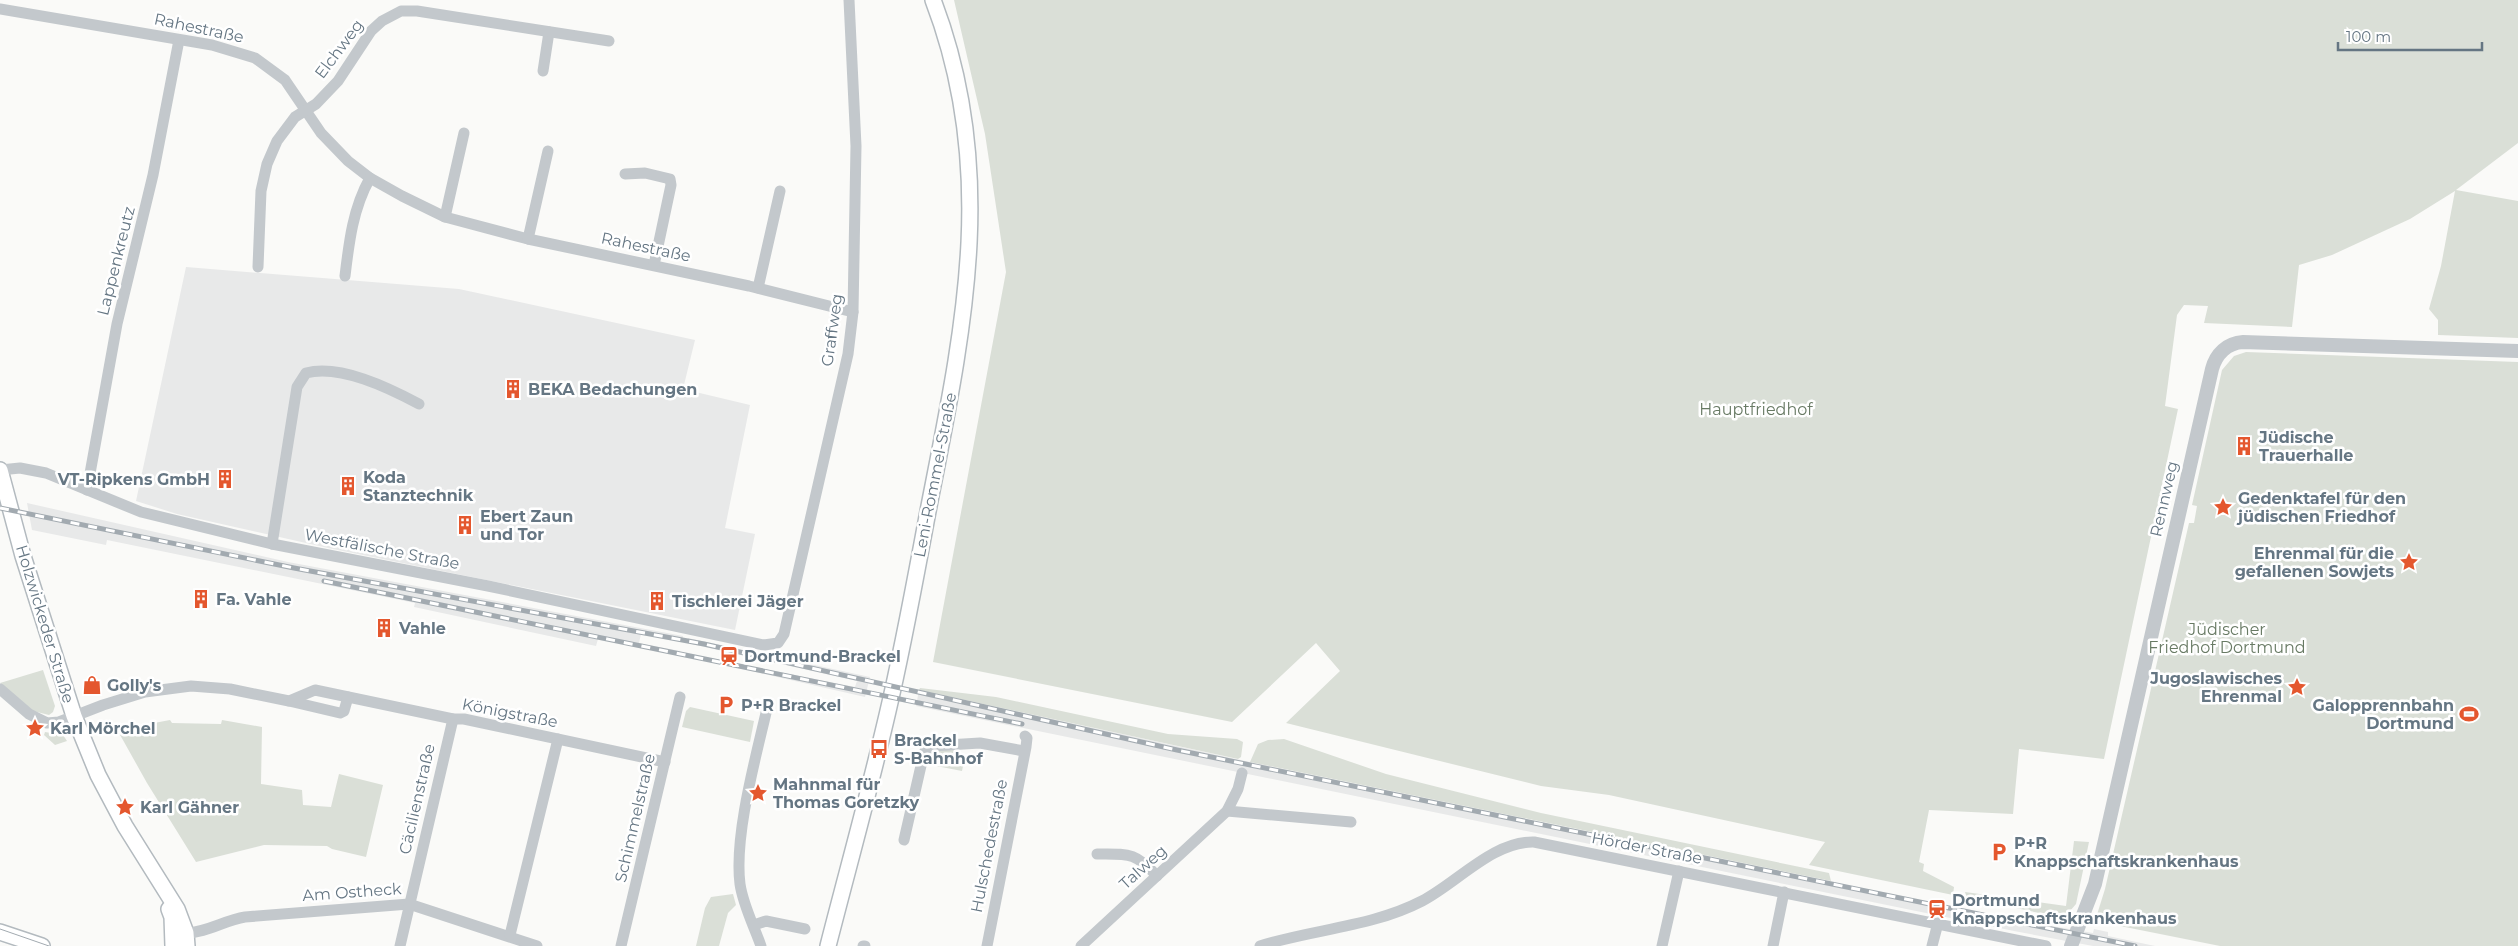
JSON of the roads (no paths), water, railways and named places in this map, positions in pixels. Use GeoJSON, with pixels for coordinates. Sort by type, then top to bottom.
{"type":"FeatureCollection","features":[{"type":"Feature","properties":{"kind":"main road","name":"Leni-Rommel-Straße"},"geometry":{"type":"LineString","coordinates":[[828,946],[888,713],[910,611],[950,399],[967,290],[970,178],[967,134],[950,53],[933,0]]}},
{"type":"Feature","properties":{"kind":"main road","name":"Holzwickeder Straße"},"geometry":{"type":"LineString","coordinates":[[0,470],[23,556],[74,716],[98,776],[125,826],[177,909],[189,937]]}},
{"type":"Feature","properties":{"kind":"main road","name":"Holzwickeder Straße"},"geometry":{"type":"LineString","coordinates":[[159,879],[172,917],[173,946]]}},
{"type":"Feature","properties":{"kind":"main road"},"geometry":{"type":"LineString","coordinates":[[0,932],[42,946]]}},
{"type":"Feature","properties":{"kind":"street","name":"Graffweg"},"geometry":{"type":"LineString","coordinates":[[764,645],[778,643],[784,634],[848,354],[853,312],[856,146],[849,0]]}},
{"type":"Feature","properties":{"kind":"street","name":"Rahestraße"},"geometry":{"type":"LineString","coordinates":[[0,9],[179,40],[244,54],[264,63],[285,80],[331,145],[370,178],[402,196],[445,216],[528,239],[758,288],[853,312]]}},
{"type":"Feature","properties":{"kind":"street","name":"Elchweg"},"geometry":{"type":"LineString","coordinates":[[258,267],[261,191],[267,164],[277,141],[295,117],[316,104],[338,81],[371,31],[385,18],[401,11],[417,11],[609,41]]}},
{"type":"Feature","properties":{"kind":"street"},"geometry":{"type":"LineString","coordinates":[[543,71],[549,32]]}},
{"type":"Feature","properties":{"kind":"street","name":"Lappenkreutz"},"geometry":{"type":"LineString","coordinates":[[87,490],[117,324],[154,175],[179,40]]}},
{"type":"Feature","properties":{"kind":"street"},"geometry":{"type":"LineString","coordinates":[[445,216],[464,133]]}},
{"type":"Feature","properties":{"kind":"street"},"geometry":{"type":"LineString","coordinates":[[528,239],[548,151]]}},
{"type":"Feature","properties":{"kind":"street"},"geometry":{"type":"LineString","coordinates":[[625,174],[645,173],[670,179],[671,185],[654,265]]}},
{"type":"Feature","properties":{"kind":"street"},"geometry":{"type":"LineString","coordinates":[[345,276],[355,212],[370,178]]}},
{"type":"Feature","properties":{"kind":"street"},"geometry":{"type":"LineString","coordinates":[[758,288],[780,191]]}},
{"type":"Feature","properties":{"kind":"street","name":"Rennweg"},"geometry":{"type":"LineString","coordinates":[[2071,946],[2095,884],[2212,369],[2219,354],[2230,345],[2243,342],[2518,351]]}},
{"type":"Feature","properties":{"kind":"street"},"geometry":{"type":"LineString","coordinates":[[272,544],[297,387],[306,373],[318,370],[364,379],[419,404]]}},
{"type":"Feature","properties":{"kind":"street","name":"Westfälische Straße"},"geometry":{"type":"LineString","coordinates":[[0,470],[20,468],[46,473],[141,512],[272,544],[487,586],[764,645]]}},
{"type":"Feature","properties":{"kind":"street"},"geometry":{"type":"LineString","coordinates":[[0,689],[40,721],[59,722],[145,692],[191,686],[230,689],[340,713],[344,711],[348,697]]}},
{"type":"Feature","properties":{"kind":"street","name":"Königstraße"},"geometry":{"type":"LineString","coordinates":[[289,701],[315,690],[453,719],[464,719],[665,762]]}},
{"type":"Feature","properties":{"kind":"street","name":"Schimmelstraße"},"geometry":{"type":"LineString","coordinates":[[621,946],[680,697]]}},
{"type":"Feature","properties":{"kind":"street"},"geometry":{"type":"LineString","coordinates":[[761,946],[742,895],[740,858],[748,795],[766,713]]}},
{"type":"Feature","properties":{"kind":"street","name":"Cäcilienstraße"},"geometry":{"type":"LineString","coordinates":[[400,946],[453,719]]}},
{"type":"Feature","properties":{"kind":"street","name":"Hulschedestraße"},"geometry":{"type":"LineString","coordinates":[[987,946],[1027,738],[1025,736]]}},
{"type":"Feature","properties":{"kind":"street"},"geometry":{"type":"LineString","coordinates":[[510,935],[558,739]]}},
{"type":"Feature","properties":{"kind":"street"},"geometry":{"type":"LineString","coordinates":[[904,840],[923,757],[925,751],[931,746],[980,743],[1024,751]]}},
{"type":"Feature","properties":{"kind":"street","name":"Talweg"},"geometry":{"type":"LineString","coordinates":[[1081,946],[1228,811],[1238,790],[1242,773]]}},
{"type":"Feature","properties":{"kind":"street"},"geometry":{"type":"LineString","coordinates":[[1228,811],[1351,822]]}},
{"type":"Feature","properties":{"kind":"street","name":"Hörder Straße"},"geometry":{"type":"LineString","coordinates":[[1260,946],[1384,917],[1423,901],[1504,848],[1522,842],[1534,842],[2046,946]]}},
{"type":"Feature","properties":{"kind":"street"},"geometry":{"type":"LineString","coordinates":[[1097,854],[1118,854],[1140,859],[1156,876]]}},
{"type":"Feature","properties":{"kind":"street"},"geometry":{"type":"LineString","coordinates":[[1662,946],[1679,871]]}},
{"type":"Feature","properties":{"kind":"street"},"geometry":{"type":"LineString","coordinates":[[1773,946],[1784,892]]}},
{"type":"Feature","properties":{"kind":"street","name":"Am Ostheck"},"geometry":{"type":"LineString","coordinates":[[189,937],[229,920],[245,917],[409,904],[510,935],[537,946]]}},
{"type":"Feature","properties":{"kind":"street"},"geometry":{"type":"LineString","coordinates":[[754,925],[766,921],[805,929]]}},
{"type":"Feature","properties":{"kind":"street"},"geometry":{"type":"LineString","coordinates":[[1932,946],[1938,923]]}},
{"type":"Feature","properties":{"kind":"tram line"},"geometry":{"type":"LineString","coordinates":[[0,929],[49,946]]}},
{"type":"Feature","properties":{"kind":"railway"},"geometry":{"type":"LineString","coordinates":[[0,508],[294,568],[704,644],[1177,750],[2135,946]]}},
{"type":"Feature","properties":{"kind":"railway"},"geometry":{"type":"LineString","coordinates":[[324,581],[1022,724]]}},
{"type":"Feature","properties":{"kind":"place","name":"BEKA Bedachungen"},"geometry":{"type":"Point","coordinates":[513,389]}},
{"type":"Feature","properties":{"kind":"place","name":"Jüdische Trauerhalle"},"geometry":{"type":"Point","coordinates":[2244,446]}},
{"type":"Feature","properties":{"kind":"place","name":"VT-Ripkens GmbH"},"geometry":{"type":"Point","coordinates":[225,479]}},
{"type":"Feature","properties":{"kind":"place","name":"Koda Stanztechnik"},"geometry":{"type":"Point","coordinates":[348,486]}},
{"type":"Feature","properties":{"kind":"place","name":"Gedenktafel für den jüdischen Friedhof"},"geometry":{"type":"Point","coordinates":[2223,507]}},
{"type":"Feature","properties":{"kind":"place","name":"Ebert Zaun und Tor"},"geometry":{"type":"Point","coordinates":[465,525]}},
{"type":"Feature","properties":{"kind":"place","name":"Ehrenmal für die gefallenen Sowjets"},"geometry":{"type":"Point","coordinates":[2409,562]}},
{"type":"Feature","properties":{"kind":"place","name":"Fa. Vahle"},"geometry":{"type":"Point","coordinates":[201,599]}},
{"type":"Feature","properties":{"kind":"place","name":"Tischlerei Jäger"},"geometry":{"type":"Point","coordinates":[657,601]}},
{"type":"Feature","properties":{"kind":"place","name":"Vahle"},"geometry":{"type":"Point","coordinates":[384,628]}},
{"type":"Feature","properties":{"kind":"place","name":"Dortmund-Brackel"},"geometry":{"type":"Point","coordinates":[729,656]}},
{"type":"Feature","properties":{"kind":"place","name":"Golly's"},"geometry":{"type":"Point","coordinates":[92,685]}},
{"type":"Feature","properties":{"kind":"place","name":"Jugoslawisches Ehrenmal"},"geometry":{"type":"Point","coordinates":[2297,687]}},
{"type":"Feature","properties":{"kind":"place","name":"P+R Brackel"},"geometry":{"type":"Point","coordinates":[726,705]}},
{"type":"Feature","properties":{"kind":"place","name":"Galopprennbahn Dortmund"},"geometry":{"type":"Point","coordinates":[2469,714]}},
{"type":"Feature","properties":{"kind":"place","name":"Karl Mörchel"},"geometry":{"type":"Point","coordinates":[35,728]}},
{"type":"Feature","properties":{"kind":"place","name":"Brackel S-Bahnhof"},"geometry":{"type":"Point","coordinates":[879,749]}},
{"type":"Feature","properties":{"kind":"place","name":"Mahnmal für Thomas Goretzky"},"geometry":{"type":"Point","coordinates":[758,793]}},
{"type":"Feature","properties":{"kind":"place","name":"Karl Gähner"},"geometry":{"type":"Point","coordinates":[125,807]}},
{"type":"Feature","properties":{"kind":"place","name":"P+R Knappschaftskrankenhaus"},"geometry":{"type":"Point","coordinates":[1999,852]}},
{"type":"Feature","properties":{"kind":"place","name":"Dortmund Knappschaftskrankenhaus"},"geometry":{"type":"Point","coordinates":[1937,909]}},
{"type":"Feature","properties":{"kind":"park label","name":"Hauptfriedhof"},"geometry":{"type":"Point","coordinates":[1756,409]}},
{"type":"Feature","properties":{"kind":"park label","name":"Jüdischer Friedhof Dortmund"},"geometry":{"type":"Point","coordinates":[2227,638]}}]}
